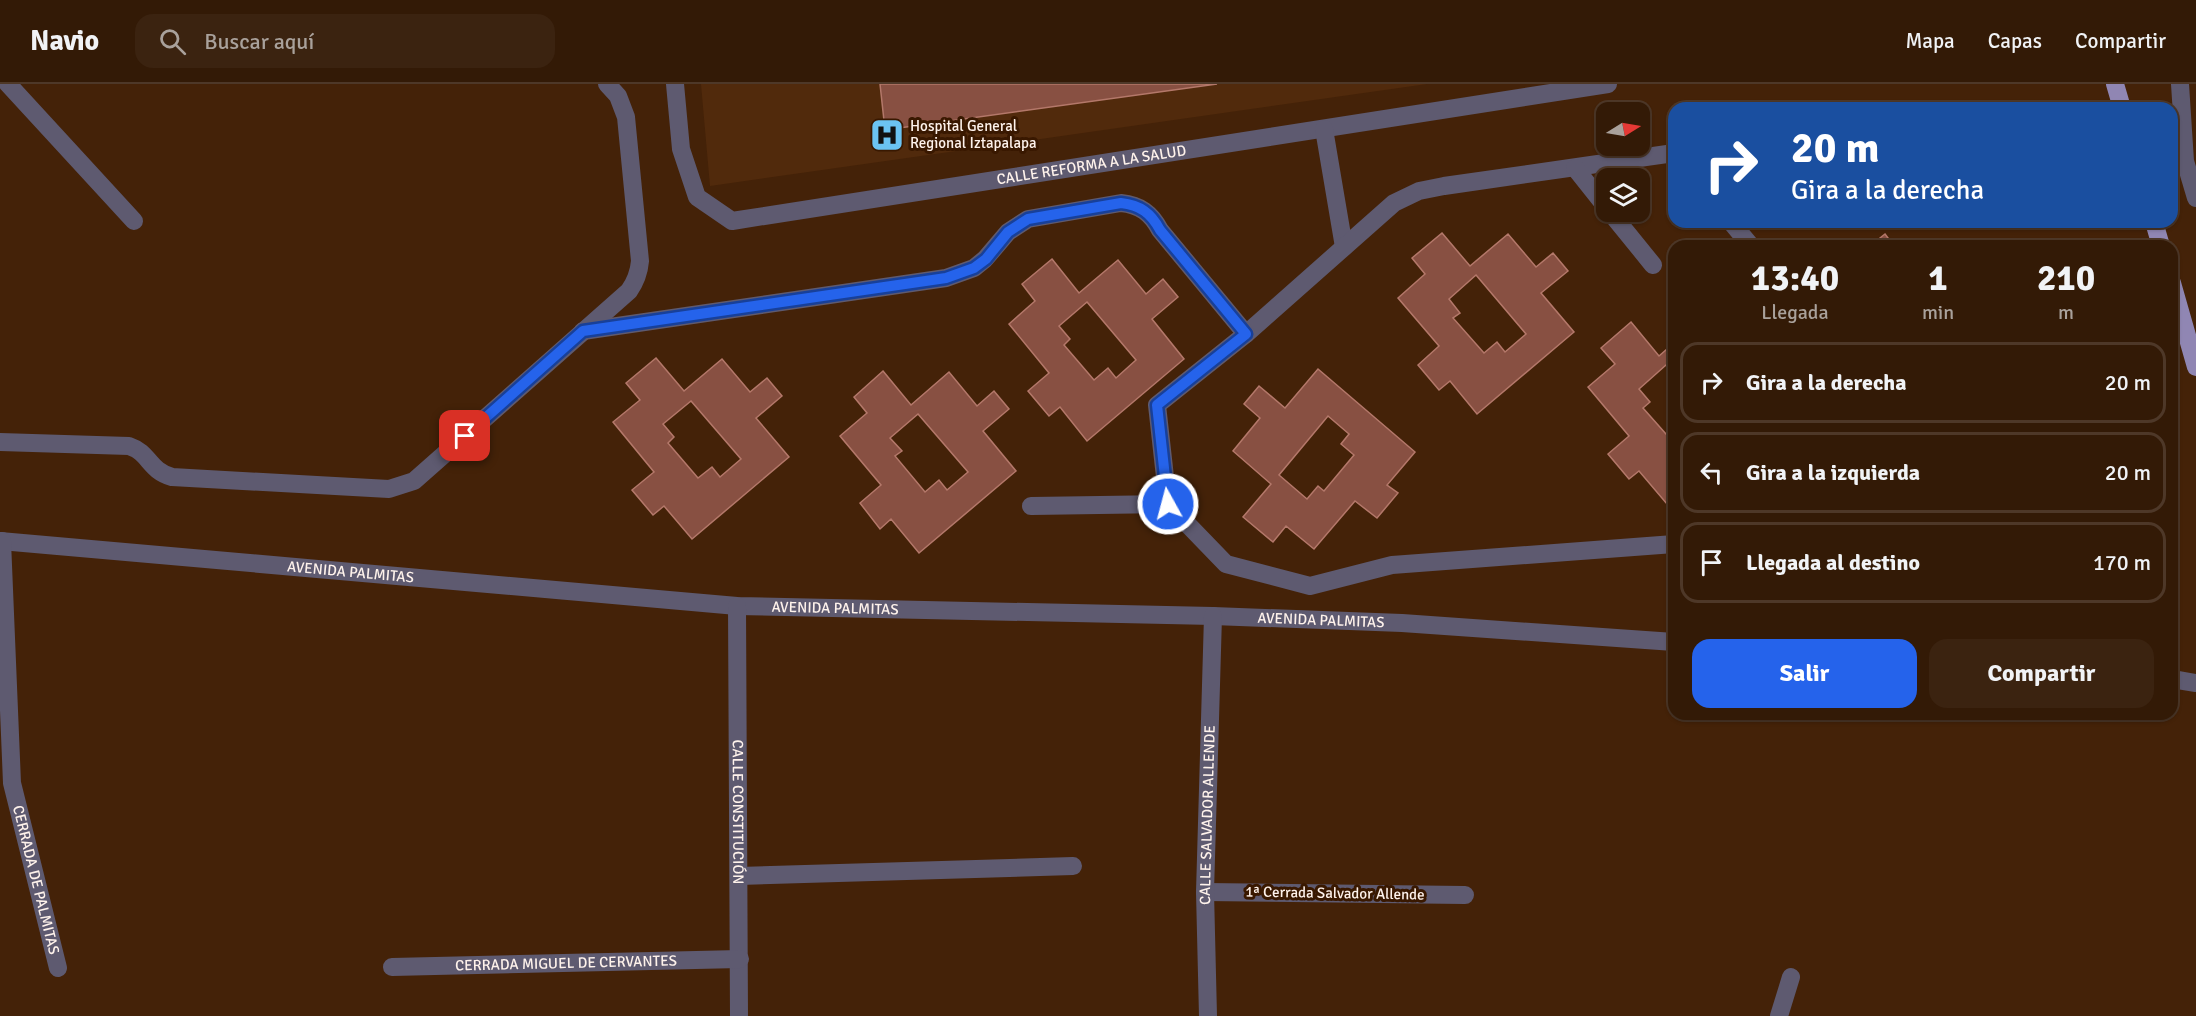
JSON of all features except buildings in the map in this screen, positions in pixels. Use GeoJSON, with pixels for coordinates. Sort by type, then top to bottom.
{"type":"FeatureCollection","features":[{"type":"Feature","properties":{"kind":"main road"},"geometry":{"type":"LineString","coordinates":[[2115,84],[2120,102]]}},
{"type":"Feature","properties":{"kind":"main road"},"geometry":{"type":"LineString","coordinates":[[2178,304],[2196,367]]}},
{"type":"Feature","properties":{"kind":"street"},"geometry":{"type":"LineString","coordinates":[[8,84],[134,221]]}},
{"type":"Feature","properties":{"kind":"street"},"geometry":{"type":"LineString","coordinates":[[0,442],[129,446],[144,454],[156,470],[172,477],[389,489],[414,481],[629,291],[639,272],[640,261],[626,117],[618,96],[607,84]]}},
{"type":"Feature","properties":{"kind":"street","name":"CALLE REFORMA A LA SALUD"},"geometry":{"type":"LineString","coordinates":[[675,84],[681,149],[697,197],[732,221],[1608,84]]}},
{"type":"Feature","properties":{"kind":"street"},"geometry":{"type":"LineString","coordinates":[[2180,84],[2185,161],[2196,198]]}},
{"type":"Feature","properties":{"kind":"street"},"geometry":{"type":"LineString","coordinates":[[1324,129],[1344,247]]}},
{"type":"Feature","properties":{"kind":"street"},"geometry":{"type":"LineString","coordinates":[[1668,154],[1444,186],[1419,191],[1394,203],[1246,334],[1157,405],[1168,504],[1226,564],[1310,586],[1392,565],[1668,544]]}},
{"type":"Feature","properties":{"kind":"street"},"geometry":{"type":"LineString","coordinates":[[1575,168],[1596,194]]}},
{"type":"Feature","properties":{"kind":"street"},"geometry":{"type":"LineString","coordinates":[[583,331],[946,278],[974,268],[986,259],[1008,232],[1028,219],[1121,203],[1133,204],[1144,209],[1154,219],[1160,230],[1246,334]]}},
{"type":"Feature","properties":{"kind":"street"},"geometry":{"type":"LineString","coordinates":[[1618,222],[1653,265]]}},
{"type":"Feature","properties":{"kind":"street"},"geometry":{"type":"LineString","coordinates":[[1736,228],[1747,240]]}},
{"type":"Feature","properties":{"kind":"street"},"geometry":{"type":"LineString","coordinates":[[1031,506],[1168,504]]}},
{"type":"Feature","properties":{"kind":"street","name":"AVENIDA PALMITAS"},"geometry":{"type":"LineString","coordinates":[[1,541],[737,606],[1214,616],[1402,623],[1668,642]]}},
{"type":"Feature","properties":{"kind":"street","name":"CERRADA DE PALMITAS"},"geometry":{"type":"LineString","coordinates":[[1,541],[12,783],[58,968]]}},
{"type":"Feature","properties":{"kind":"street","name":"CALLE CONSTITUCIÓN"},"geometry":{"type":"LineString","coordinates":[[737,606],[739,1016]]}},
{"type":"Feature","properties":{"kind":"street","name":"CALLE SALVADOR ALLENDE"},"geometry":{"type":"LineString","coordinates":[[1208,1016],[1205,892],[1214,616]]}},
{"type":"Feature","properties":{"kind":"street"},"geometry":{"type":"LineString","coordinates":[[2178,680],[2196,683]]}},
{"type":"Feature","properties":{"kind":"street"},"geometry":{"type":"LineString","coordinates":[[739,876],[1073,866]]}},
{"type":"Feature","properties":{"kind":"street","name":"1ª Cerrada Salvador Allende"},"geometry":{"type":"LineString","coordinates":[[1205,892],[1465,895]]}},
{"type":"Feature","properties":{"kind":"street","name":"CERRADA MIGUEL DE CERVANTES"},"geometry":{"type":"LineString","coordinates":[[392,967],[740,959]]}},
{"type":"Feature","properties":{"kind":"street"},"geometry":{"type":"LineString","coordinates":[[1779,1016],[1791,977]]}},
{"type":"Feature","properties":{"kind":"shaded area","name":"Hospital General Regional Iztapalapa"},"geometry":{"type":"Polygon","coordinates":[[[701,84],[1427,84],[710,186],[701,84]]]}},
{"type":"Feature","properties":{"kind":"place","name":"Hospital General Regional Iztapalapa"},"geometry":{"type":"Point","coordinates":[887,135]}},
{"type":"Feature","properties":{"kind":"route"},"geometry":{"type":"LineString","coordinates":[[465,436],[583,331],[946,278],[974,268],[986,259],[1001,238],[1028,219],[1121,203],[1133,204],[1144,209],[1154,219],[1160,230],[1246,334],[1157,405],[1168,504]]}}]}
